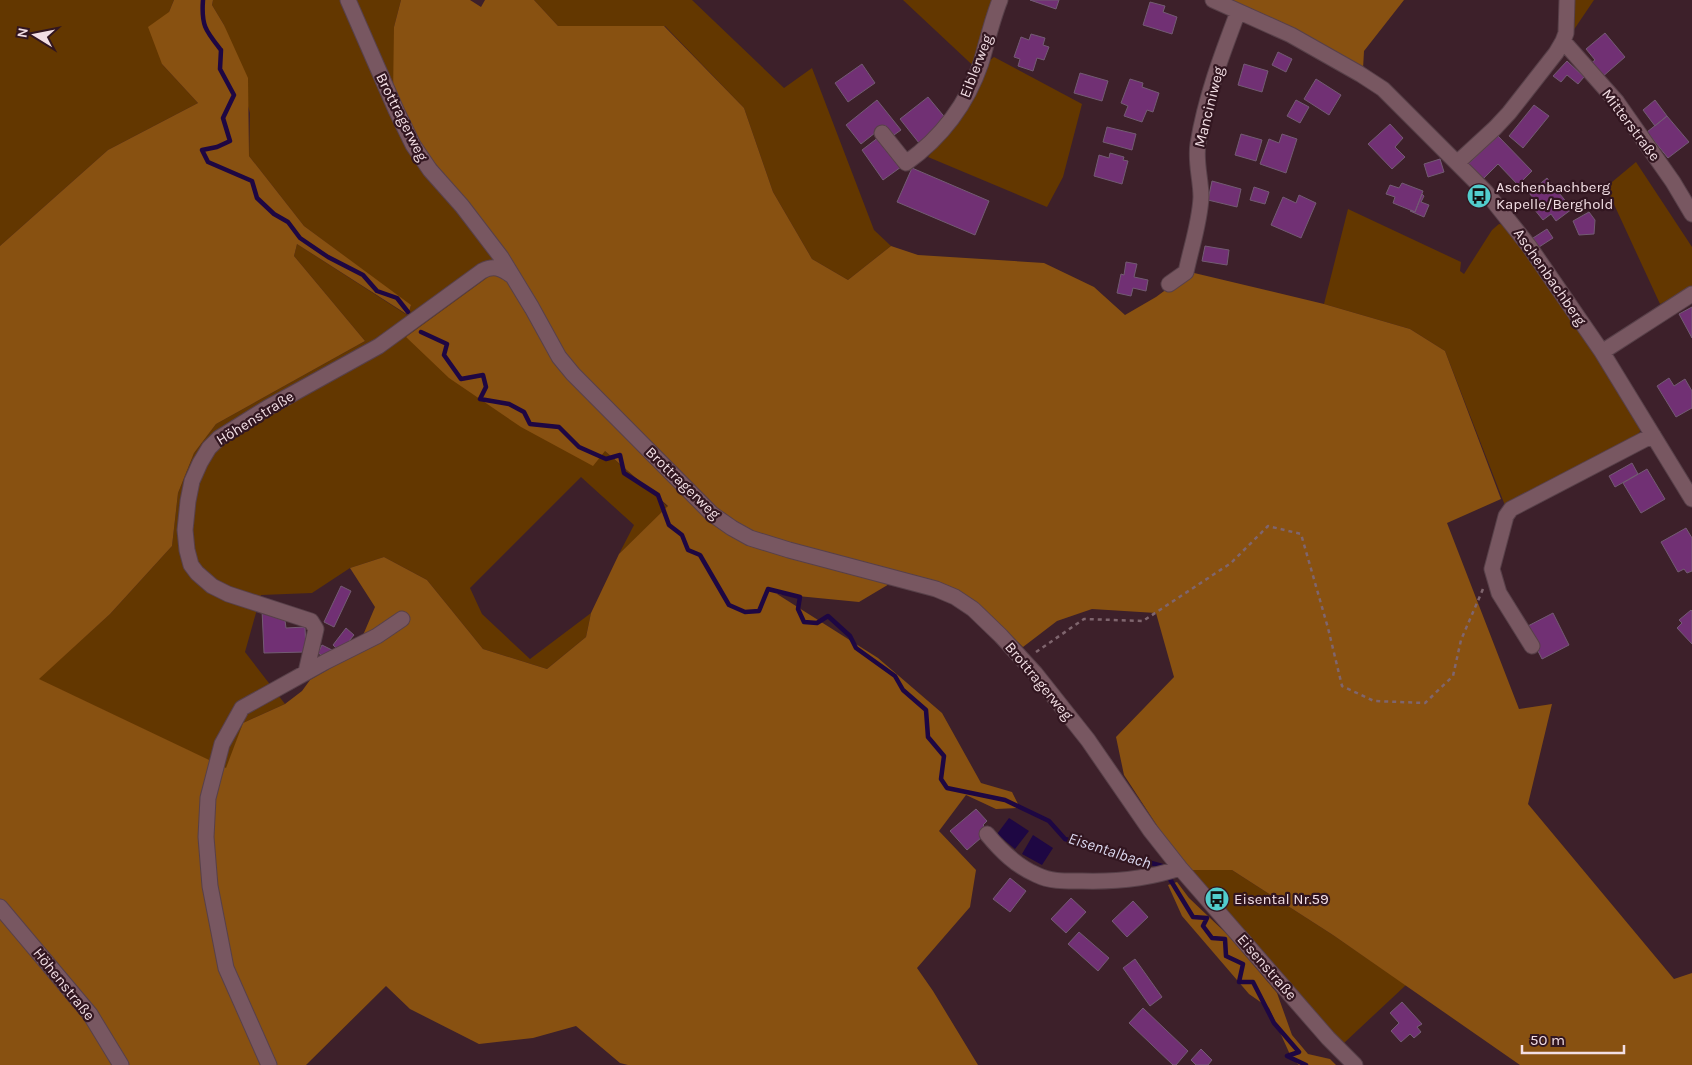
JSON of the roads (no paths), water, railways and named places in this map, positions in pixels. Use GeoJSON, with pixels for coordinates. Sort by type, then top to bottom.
{"type":"FeatureCollection","features":[{"type":"Feature","properties":{"kind":"street","name":"Brottragerweg"},"geometry":{"type":"LineString","coordinates":[[348,0],[392,102],[413,145],[430,170],[462,206],[501,257],[559,357],[573,374],[712,514],[732,528],[750,538],[789,550],[936,589],[955,597],[973,609],[1023,661],[1088,740],[1150,830],[1171,871]]}},
{"type":"Feature","properties":{"kind":"street","name":"Eiblerweg"},"geometry":{"type":"LineString","coordinates":[[882,133],[906,163],[939,136],[954,117],[974,79],[1000,0]]}},
{"type":"Feature","properties":{"kind":"street","name":"Aschenbachberg"},"geometry":{"type":"LineString","coordinates":[[1213,0],[1291,35],[1383,89],[1457,163],[1502,211],[1529,246],[1602,352],[1692,499]]}},
{"type":"Feature","properties":{"kind":"street"},"geometry":{"type":"LineString","coordinates":[[1457,163],[1509,114],[1556,54],[1564,41],[1567,23],[1566,0]]}},
{"type":"Feature","properties":{"kind":"street","name":"Manciniweg"},"geometry":{"type":"LineString","coordinates":[[1169,284],[1186,272],[1201,201],[1197,156],[1198,144],[1205,110],[1238,12]]}},
{"type":"Feature","properties":{"kind":"street","name":"Mitterstraße"},"geometry":{"type":"LineString","coordinates":[[1564,41],[1617,102],[1673,182],[1692,214]]}},
{"type":"Feature","properties":{"kind":"street","name":"Höhenstraße"},"geometry":{"type":"LineString","coordinates":[[306,672],[316,629],[311,621],[228,594],[203,579],[191,565],[185,530],[192,481],[200,463],[219,438],[267,408],[379,346],[482,271],[490,267],[501,268],[513,277]]}},
{"type":"Feature","properties":{"kind":"street"},"geometry":{"type":"LineString","coordinates":[[1602,352],[1692,294]]}},
{"type":"Feature","properties":{"kind":"street"},"geometry":{"type":"LineString","coordinates":[[1532,646],[1498,593],[1492,570],[1506,516],[1512,509],[1653,436]]}},
{"type":"Feature","properties":{"kind":"street"},"geometry":{"type":"LineString","coordinates":[[269,1065],[226,968],[210,886],[206,837],[208,798],[222,744],[242,708],[306,672],[377,636],[402,619]]}},
{"type":"Feature","properties":{"kind":"street"},"geometry":{"type":"LineString","coordinates":[[987,834],[1003,854],[1038,876],[1054,880],[1106,882],[1134,879],[1171,871]]}},
{"type":"Feature","properties":{"kind":"street","name":"Eisenstraße"},"geometry":{"type":"LineString","coordinates":[[1171,871],[1355,1065]]}},
{"type":"Feature","properties":{"kind":"street","name":"Höhenstraße"},"geometry":{"type":"LineString","coordinates":[[0,907],[90,1014],[121,1065]]}},
{"type":"Feature","properties":{"kind":"waterway","name":"Eisentalbach"},"geometry":{"type":"LineString","coordinates":[[203,0],[204,22],[208,33],[221,50],[220,69],[234,95],[223,118],[230,141],[217,147],[202,150],[208,162],[252,181],[257,198],[274,214],[288,222],[300,238],[328,257],[363,275],[377,291],[397,298],[408,312]]}},
{"type":"Feature","properties":{"kind":"waterway","name":"Eisentalbach"},"geometry":{"type":"LineString","coordinates":[[421,332],[447,344],[444,355],[461,379],[483,375],[486,387],[480,399],[509,404],[524,412],[530,424],[559,427],[579,447],[606,459],[620,455],[624,473],[658,495],[669,525],[682,535],[688,550],[700,555],[729,605],[745,612],[759,611],[768,589],[800,597],[798,609],[804,622],[817,623],[828,616],[850,636],[856,648],[895,676],[903,690],[926,710],[928,737],[944,756],[941,779],[947,788],[1005,800],[1049,821],[1065,839],[1162,866],[1164,869]]}},
{"type":"Feature","properties":{"kind":"waterway","name":"Eisentalbach"},"geometry":{"type":"LineString","coordinates":[[1168,876],[1193,917],[1207,918],[1203,926],[1212,938],[1225,939],[1226,956],[1243,964],[1239,982],[1253,982],[1274,1023],[1299,1052],[1287,1056],[1306,1065]]}},
{"type":"Feature","properties":{"kind":"place","name":"Aschenbachberg Kapelle/Berghold"},"geometry":{"type":"Point","coordinates":[1479,196]}},
{"type":"Feature","properties":{"kind":"place","name":"Eisental Nr.59"},"geometry":{"type":"Point","coordinates":[1217,899]}}]}
